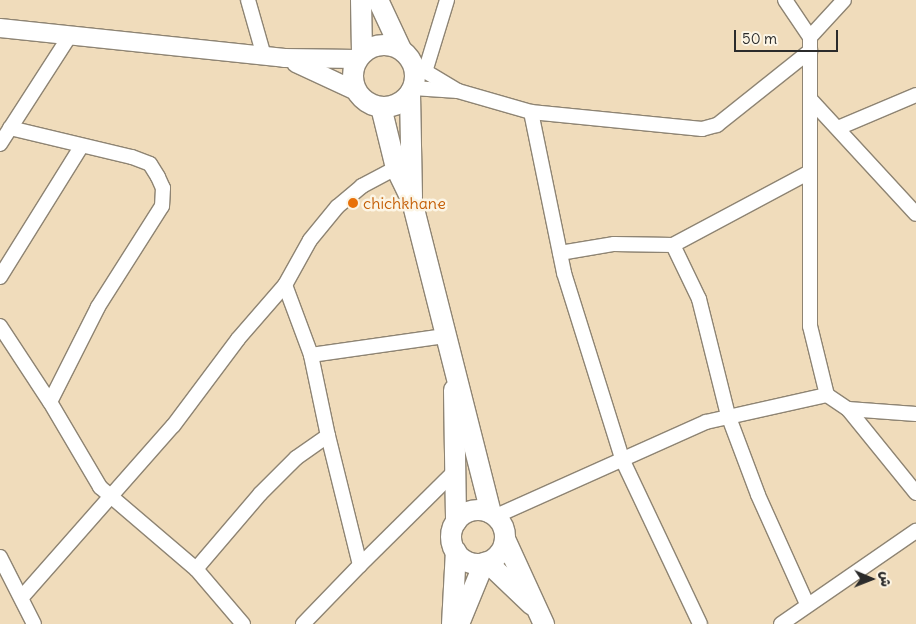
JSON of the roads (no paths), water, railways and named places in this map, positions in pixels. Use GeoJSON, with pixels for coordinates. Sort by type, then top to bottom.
{"type":"FeatureCollection","features":[{"type":"Feature","properties":{"kind":"main road"},"geometry":{"type":"LineString","coordinates":[[361,0],[360,56],[353,74],[356,91],[381,107],[398,104],[412,73]]}},
{"type":"Feature","properties":{"kind":"main road"},"geometry":{"type":"LineString","coordinates":[[378,0],[412,73],[412,202]]}},
{"type":"Feature","properties":{"kind":"main road"},"geometry":{"type":"LineString","coordinates":[[360,56],[377,46],[412,73]]}},
{"type":"Feature","properties":{"kind":"main road"},"geometry":{"type":"LineString","coordinates":[[381,107],[396,168],[412,202],[445,336],[494,515],[542,618]]}},
{"type":"Feature","properties":{"kind":"main road"},"geometry":{"type":"LineString","coordinates":[[452,624],[456,551],[452,535],[456,522],[453,473],[454,365]]}},
{"type":"Feature","properties":{"kind":"main road"},"geometry":{"type":"LineString","coordinates":[[456,522],[470,511],[494,515]]}},
{"type":"Feature","properties":{"kind":"main road"},"geometry":{"type":"LineString","coordinates":[[456,551],[469,562],[485,563],[498,555],[505,539]]}},
{"type":"Feature","properties":{"kind":"main road"},"geometry":{"type":"LineString","coordinates":[[485,563],[542,618]]}},
{"type":"Feature","properties":{"kind":"main road"},"geometry":{"type":"LineString","coordinates":[[459,624],[485,563]]}},
{"type":"Feature","properties":{"kind":"street"},"geometry":{"type":"LineString","coordinates":[[248,0],[264,56]]}},
{"type":"Feature","properties":{"kind":"street"},"geometry":{"type":"LineString","coordinates":[[412,73],[447,0]]}},
{"type":"Feature","properties":{"kind":"street"},"geometry":{"type":"LineString","coordinates":[[785,0],[810,44],[810,99],[806,174],[810,326],[827,395],[848,409],[916,493]]}},
{"type":"Feature","properties":{"kind":"street"},"geometry":{"type":"LineString","coordinates":[[412,73],[458,92],[531,112],[702,129],[717,125],[810,44],[844,0]]}},
{"type":"Feature","properties":{"kind":"street"},"geometry":{"type":"LineString","coordinates":[[0,27],[284,58],[360,56]]}},
{"type":"Feature","properties":{"kind":"street"},"geometry":{"type":"LineString","coordinates":[[0,144],[69,36]]}},
{"type":"Feature","properties":{"kind":"street"},"geometry":{"type":"LineString","coordinates":[[284,58],[356,91]]}},
{"type":"Feature","properties":{"kind":"street"},"geometry":{"type":"LineString","coordinates":[[412,73],[458,92]]}},
{"type":"Feature","properties":{"kind":"street"},"geometry":{"type":"LineString","coordinates":[[838,128],[916,95]]}},
{"type":"Feature","properties":{"kind":"street"},"geometry":{"type":"LineString","coordinates":[[810,99],[916,214]]}},
{"type":"Feature","properties":{"kind":"street"},"geometry":{"type":"LineString","coordinates":[[531,112],[560,252],[624,460],[700,624]]}},
{"type":"Feature","properties":{"kind":"street"},"geometry":{"type":"LineString","coordinates":[[10,128],[150,164],[163,188],[162,206],[98,307],[50,402]]}},
{"type":"Feature","properties":{"kind":"street"},"geometry":{"type":"LineString","coordinates":[[0,277],[81,147]]}},
{"type":"Feature","properties":{"kind":"street"},"geometry":{"type":"LineString","coordinates":[[22,597],[112,497],[285,285],[310,240],[337,207],[362,186],[396,168]]}},
{"type":"Feature","properties":{"kind":"street"},"geometry":{"type":"LineString","coordinates":[[560,252],[614,244],[673,245],[806,174]]}},
{"type":"Feature","properties":{"kind":"street"},"geometry":{"type":"LineString","coordinates":[[673,245],[699,299],[728,415],[807,604]]}},
{"type":"Feature","properties":{"kind":"street"},"geometry":{"type":"LineString","coordinates":[[285,285],[310,355],[360,565]]}},
{"type":"Feature","properties":{"kind":"street"},"geometry":{"type":"LineString","coordinates":[[0,326],[50,402],[88,468],[112,497],[196,569],[243,624]]}},
{"type":"Feature","properties":{"kind":"street"},"geometry":{"type":"LineString","coordinates":[[310,355],[445,336]]}},
{"type":"Feature","properties":{"kind":"street"},"geometry":{"type":"LineString","coordinates":[[494,515],[728,415],[827,395]]}},
{"type":"Feature","properties":{"kind":"street"},"geometry":{"type":"LineString","coordinates":[[848,409],[916,414]]}},
{"type":"Feature","properties":{"kind":"street"},"geometry":{"type":"LineString","coordinates":[[196,569],[260,494],[296,458],[328,436]]}},
{"type":"Feature","properties":{"kind":"street"},"geometry":{"type":"LineString","coordinates":[[303,624],[453,473]]}},
{"type":"Feature","properties":{"kind":"street"},"geometry":{"type":"LineString","coordinates":[[781,624],[807,604],[838,588],[916,531]]}},
{"type":"Feature","properties":{"kind":"street"},"geometry":{"type":"LineString","coordinates":[[0,557],[22,597],[34,624]]}},
{"type":"Feature","properties":{"kind":"place","name":"chichkhane"},"geometry":{"type":"Point","coordinates":[353,203]}}]}
